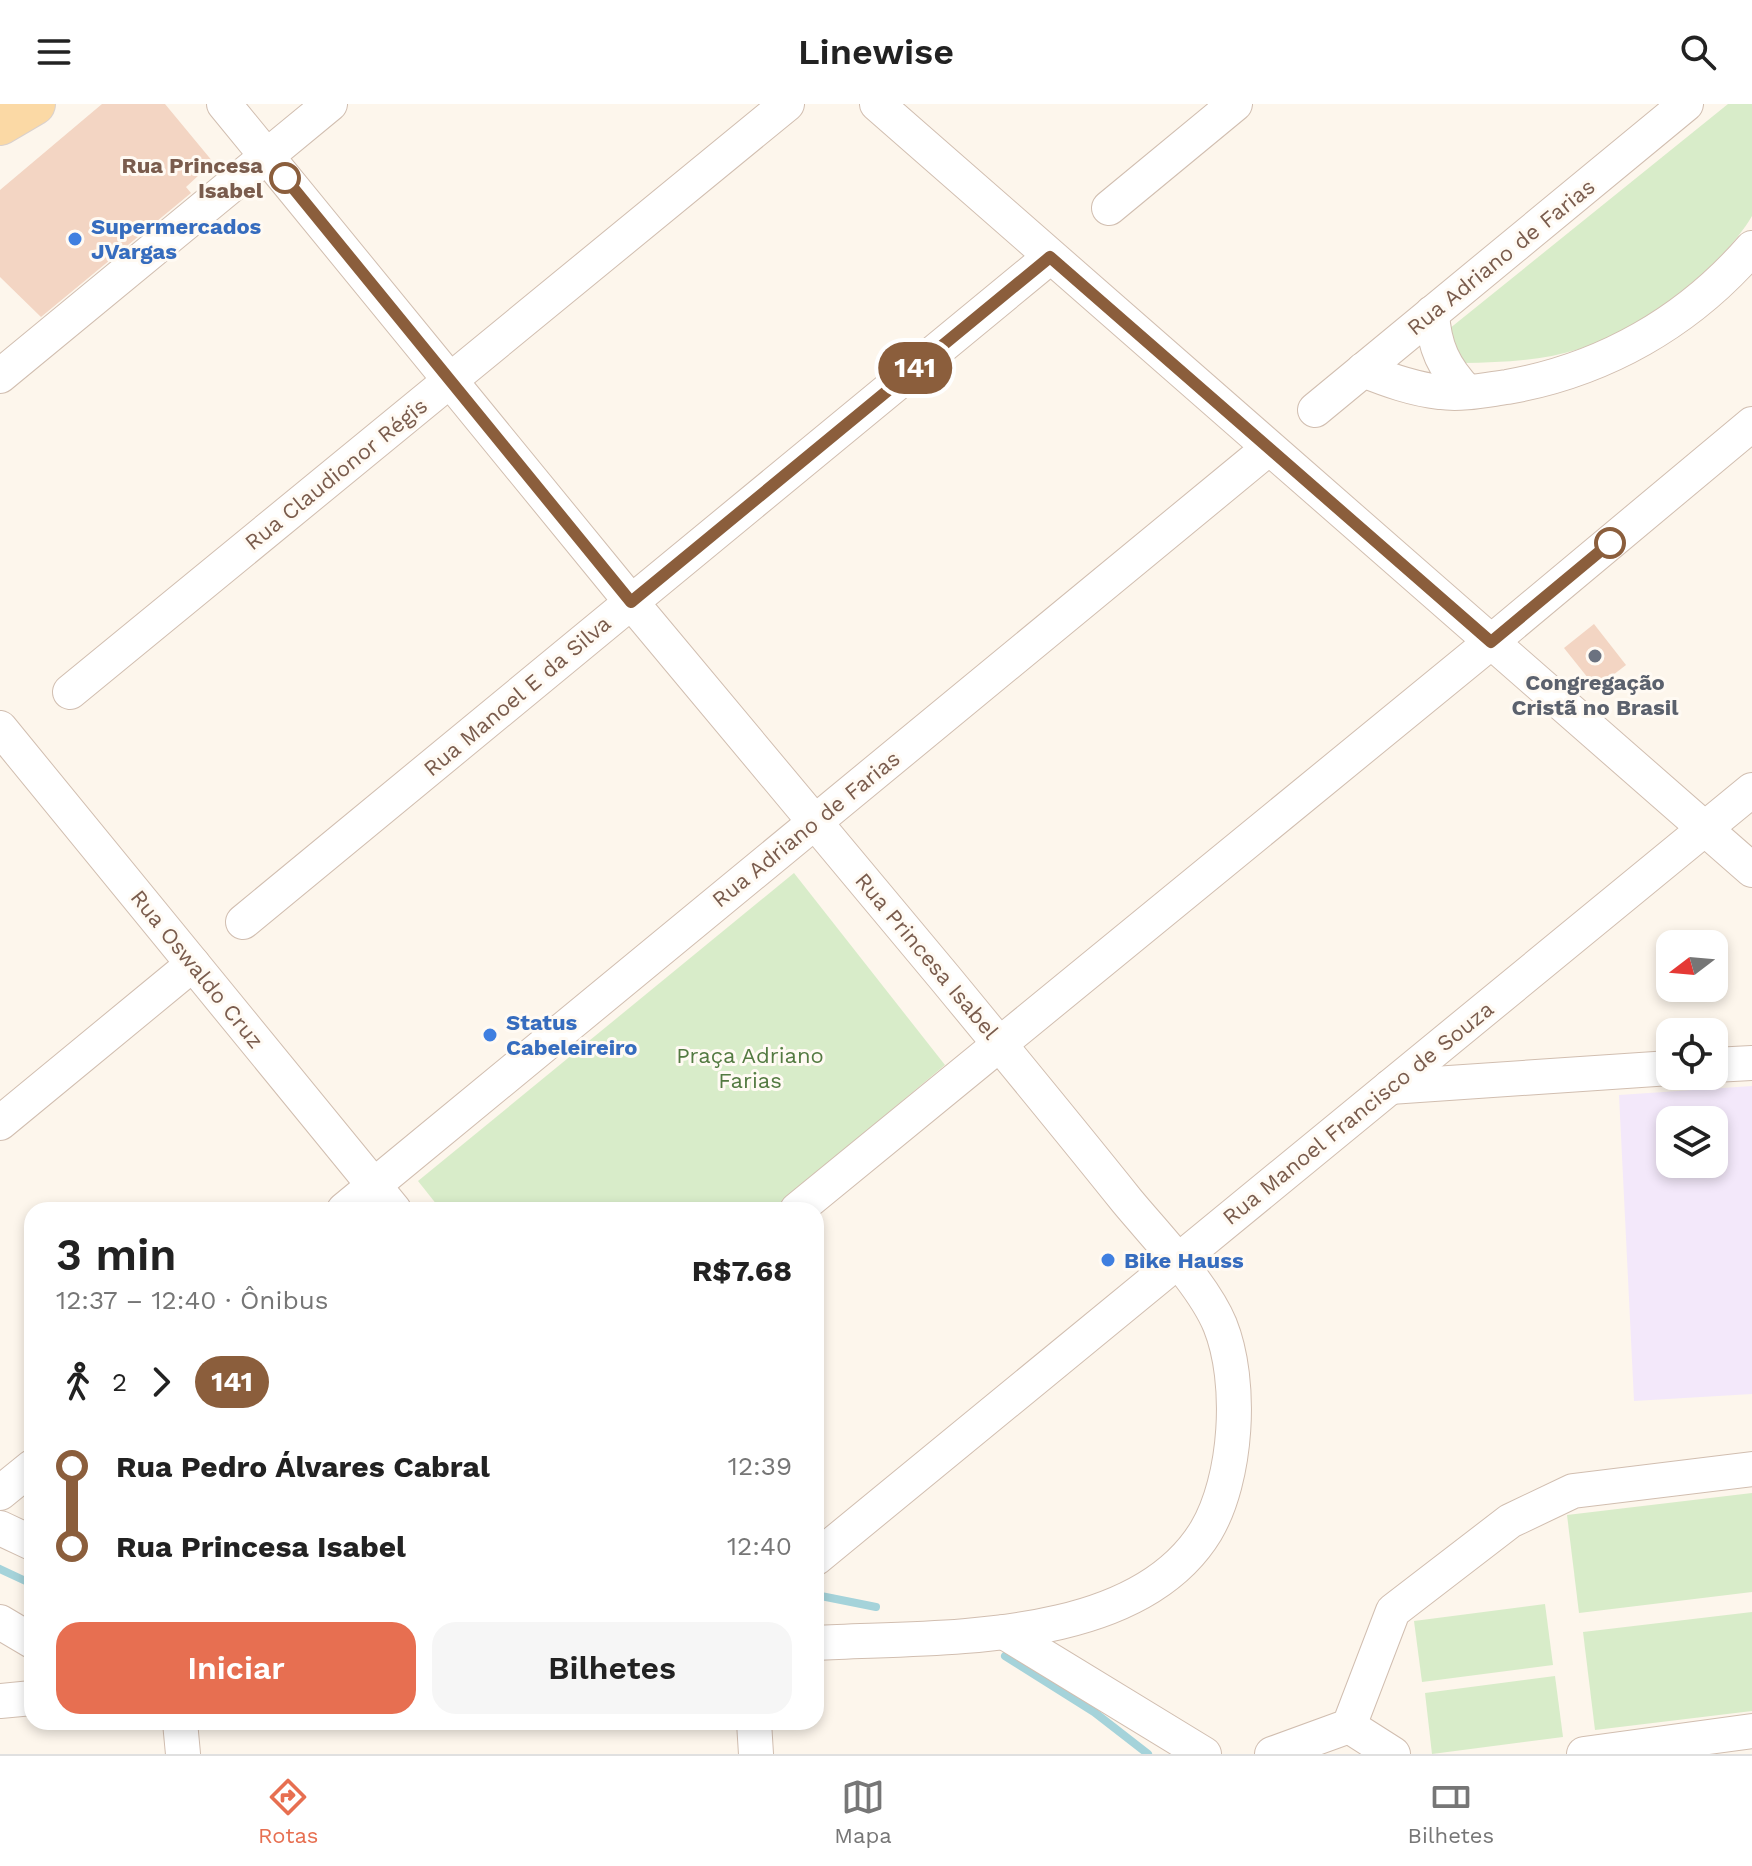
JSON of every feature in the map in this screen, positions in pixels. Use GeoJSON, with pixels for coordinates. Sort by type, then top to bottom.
{"type":"FeatureCollection","features":[{"type":"Feature","properties":{"kind":"main road"},"geometry":{"type":"LineString","coordinates":[[0,124],[34,104]]}},
{"type":"Feature","properties":{"kind":"street","name":"Rua Princesa Isabel"},"geometry":{"type":"LineString","coordinates":[[224,104],[631,602],[999,1044],[1177,1262],[1217,1319],[1230,1367],[1233,1434],[1218,1503],[1207,1528],[1174,1567],[1125,1600],[1088,1616],[1061,1623],[1004,1632],[824,1643]]}},
{"type":"Feature","properties":{"kind":"street"},"geometry":{"type":"LineString","coordinates":[[0,376],[330,104]]}},
{"type":"Feature","properties":{"kind":"street","name":"Rua Claudionor Régis"},"geometry":{"type":"LineString","coordinates":[[70,692],[787,104]]}},
{"type":"Feature","properties":{"kind":"street"},"geometry":{"type":"LineString","coordinates":[[877,104],[1752,870]]}},
{"type":"Feature","properties":{"kind":"street"},"geometry":{"type":"LineString","coordinates":[[1109,208],[1235,104]]}},
{"type":"Feature","properties":{"kind":"street","name":"Rua Adriano de Farias"},"geometry":{"type":"LineString","coordinates":[[1315,410],[1686,104]]}},
{"type":"Feature","properties":{"kind":"street"},"geometry":{"type":"LineString","coordinates":[[1363,370],[1419,389],[1443,393],[1557,377],[1598,362],[1644,339],[1705,296],[1752,248]]}},
{"type":"Feature","properties":{"kind":"street","name":"Rua Manoel E da Silva"},"geometry":{"type":"LineString","coordinates":[[243,922],[1050,257]]}},
{"type":"Feature","properties":{"kind":"street"},"geometry":{"type":"LineString","coordinates":[[1432,313],[1433,336],[1442,363],[1467,392]]}},
{"type":"Feature","properties":{"kind":"street"},"geometry":{"type":"LineString","coordinates":[[807,1202],[1491,642],[1752,424]]}},
{"type":"Feature","properties":{"kind":"street","name":"Rua Adriano de Farias"},"geometry":{"type":"LineString","coordinates":[[384,1198],[816,821],[1269,448]]}},
{"type":"Feature","properties":{"kind":"street","name":"Rua Oswaldo Cruz"},"geometry":{"type":"LineString","coordinates":[[4,740],[193,964],[384,1198]]}},
{"type":"Feature","properties":{"kind":"street","name":"Rua Manoel Francisco de Souza"},"geometry":{"type":"LineString","coordinates":[[824,1551],[1752,790]]}},
{"type":"Feature","properties":{"kind":"street"},"geometry":{"type":"LineString","coordinates":[[0,1123],[193,964]]}},
{"type":"Feature","properties":{"kind":"street"},"geometry":{"type":"LineString","coordinates":[[1728,1064],[1752,1063]]}},
{"type":"Feature","properties":{"kind":"street"},"geometry":{"type":"LineString","coordinates":[[1390,1087],[1656,1069]]}},
{"type":"Feature","properties":{"kind":"street"},"geometry":{"type":"LineString","coordinates":[[1272,1754],[1349,1726],[1393,1611],[1510,1521],[1573,1491],[1752,1469]]}},
{"type":"Feature","properties":{"kind":"street"},"geometry":{"type":"LineString","coordinates":[[0,1493],[24,1474]]}},
{"type":"Feature","properties":{"kind":"street"},"geometry":{"type":"LineString","coordinates":[[0,1528],[24,1539]]}},
{"type":"Feature","properties":{"kind":"street"},"geometry":{"type":"LineString","coordinates":[[0,1622],[24,1636]]}},
{"type":"Feature","properties":{"kind":"street"},"geometry":{"type":"LineString","coordinates":[[1004,1632],[1204,1754]]}},
{"type":"Feature","properties":{"kind":"street"},"geometry":{"type":"LineString","coordinates":[[0,1701],[24,1699]]}},
{"type":"Feature","properties":{"kind":"street"},"geometry":{"type":"LineString","coordinates":[[1349,1726],[1393,1754]]}},
{"type":"Feature","properties":{"kind":"street"},"geometry":{"type":"LineString","coordinates":[[181,1730],[183,1754]]}},
{"type":"Feature","properties":{"kind":"street"},"geometry":{"type":"LineString","coordinates":[[754,1730],[756,1754]]}},
{"type":"Feature","properties":{"kind":"street"},"geometry":{"type":"LineString","coordinates":[[1584,1754],[1752,1731]]}},
{"type":"Feature","properties":{"kind":"shaded area"},"geometry":{"type":"Polygon","coordinates":[[[1752,1086],[1752,1394],[1634,1401],[1619,1095],[1752,1086]]]}},
{"type":"Feature","properties":{"kind":"green space"},"geometry":{"type":"Polygon","coordinates":[[[1728,104],[1752,104],[1752,216],[1720,257],[1676,296],[1602,340],[1551,356],[1463,363],[1449,329],[1728,104]]]}},
{"type":"Feature","properties":{"kind":"green space","name":"Praça Adriano Farias"},"geometry":{"type":"Polygon","coordinates":[[[794,873],[945,1065],[782,1202],[435,1202],[418,1181],[794,873]]]}},
{"type":"Feature","properties":{"kind":"green space"},"geometry":{"type":"Polygon","coordinates":[[[1752,1493],[1752,1592],[1579,1613],[1567,1515],[1752,1493]]]}},
{"type":"Feature","properties":{"kind":"green space"},"geometry":{"type":"Polygon","coordinates":[[[1545,1604],[1553,1665],[1422,1682],[1414,1621],[1545,1604]]]}},
{"type":"Feature","properties":{"kind":"green space"},"geometry":{"type":"Polygon","coordinates":[[[1752,1612],[1752,1711],[1595,1730],[1583,1632],[1752,1612]]]}},
{"type":"Feature","properties":{"kind":"green space"},"geometry":{"type":"Polygon","coordinates":[[[1555,1676],[1563,1737],[1432,1754],[1425,1693],[1555,1676]]]}},
{"type":"Feature","properties":{"kind":"building","name":"Supermercados JVargas"},"geometry":{"type":"Polygon","coordinates":[[[102,104],[165,104],[213,162],[186,187],[191,193],[41,317],[0,277],[0,190],[102,104]]]}},
{"type":"Feature","properties":{"kind":"building","name":"Congregação Cristã no Brasil"},"geometry":{"type":"Polygon","coordinates":[[[1594,624],[1626,665],[1596,688],[1564,648],[1594,624]]]}},
{"type":"Feature","properties":{"kind":"waterway"},"geometry":{"type":"LineString","coordinates":[[0,1569],[24,1580]]}},
{"type":"Feature","properties":{"kind":"waterway"},"geometry":{"type":"LineString","coordinates":[[824,1597],[876,1607]]}},
{"type":"Feature","properties":{"kind":"waterway"},"geometry":{"type":"LineString","coordinates":[[1005,1656],[1094,1712],[1148,1754]]}},
{"type":"Feature","properties":{"kind":"bus line","name":"141"},"geometry":{"type":"LineString","coordinates":[[285,178],[631,602],[1050,257],[1491,642],[1610,543]]}},
{"type":"Feature","properties":{"kind":"place","name":"Rua Princesa Isabel"},"geometry":{"type":"Point","coordinates":[285,178]}},
{"type":"Feature","properties":{"kind":"place","name":"Supermercados JVargas"},"geometry":{"type":"Point","coordinates":[75,239]}},
{"type":"Feature","properties":{"kind":"place","name":"Congregação Cristã no Brasil"},"geometry":{"type":"Point","coordinates":[1595,656]}},
{"type":"Feature","properties":{"kind":"place","name":"Status Cabeleireiro"},"geometry":{"type":"Point","coordinates":[490,1035]}},
{"type":"Feature","properties":{"kind":"place","name":"Bike Hauss"},"geometry":{"type":"Point","coordinates":[1108,1260]}}]}
